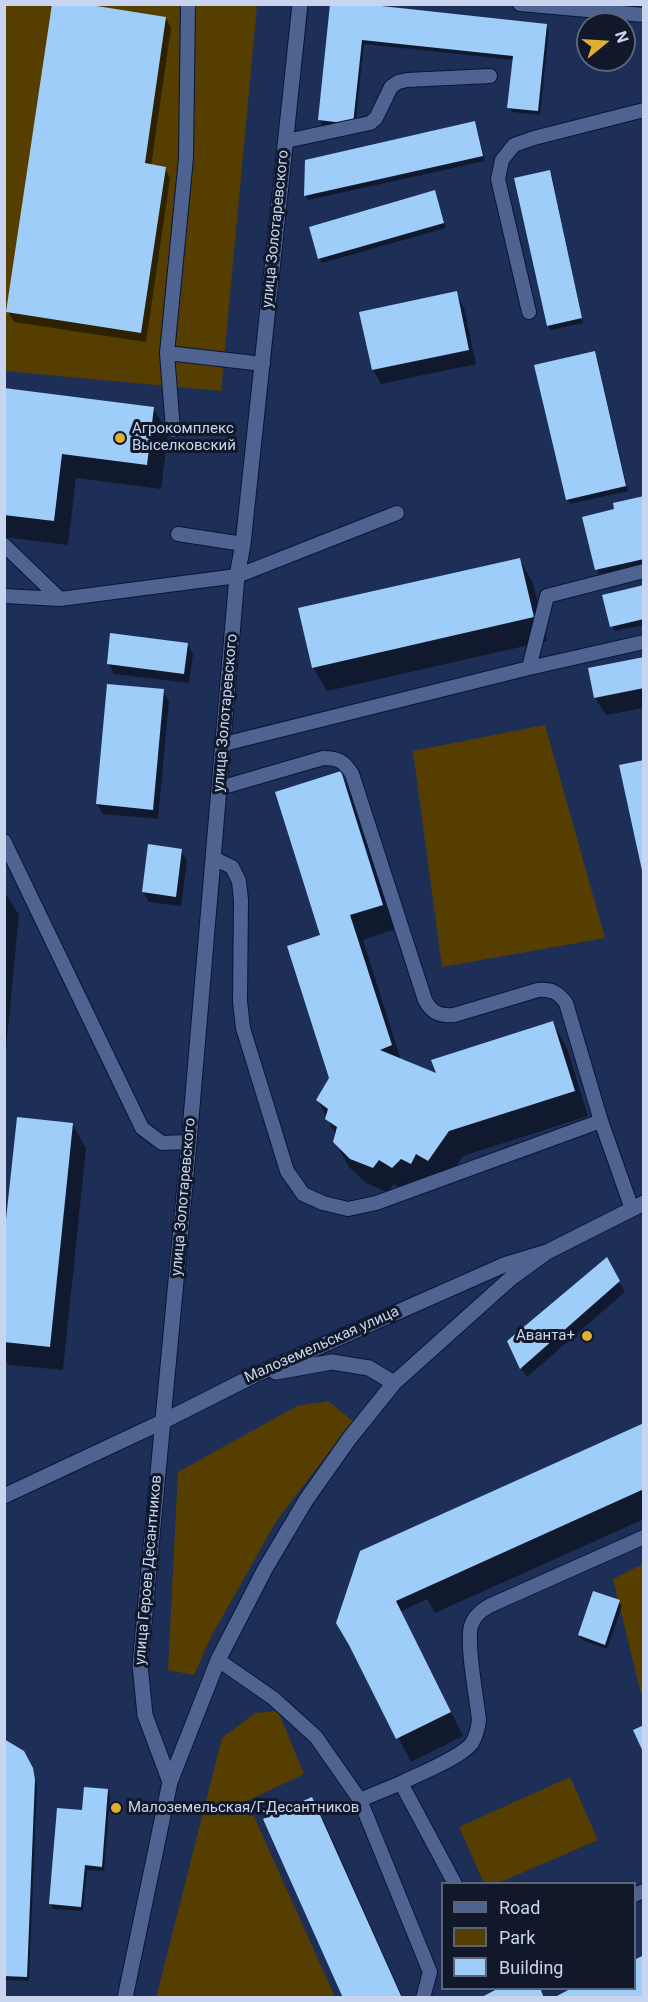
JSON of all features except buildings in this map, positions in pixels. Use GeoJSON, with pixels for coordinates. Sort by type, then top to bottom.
{"type":"FeatureCollection","features":[{"type":"Feature","properties":{"kind":"street","name":"улица Золотаревского"},"geometry":{"type":"LineString","coordinates":[[162,1422],[189,1142],[237,576],[243,544],[263,363],[300,4]]}},
{"type":"Feature","properties":{"kind":"street","name":"Малоземельская улица"},"geometry":{"type":"LineString","coordinates":[[4,1496],[162,1422],[253,1376],[504,1265],[547,1252],[638,1206]]}},
{"type":"Feature","properties":{"kind":"street"},"geometry":{"type":"LineString","coordinates":[[125,1998],[170,1782],[218,1660],[265,1569],[306,1500],[349,1438],[394,1383],[510,1279],[547,1252]]}},
{"type":"Feature","properties":{"kind":"street"},"geometry":{"type":"LineString","coordinates":[[253,1376],[332,1362],[369,1368],[394,1383]]}},
{"type":"Feature","properties":{"kind":"street","name":"улица Героев Десантников"},"geometry":{"type":"LineString","coordinates":[[162,1422],[140,1665],[145,1715],[170,1782]]}},
{"type":"Feature","properties":{"kind":"lane"},"geometry":{"type":"LineString","coordinates":[[173,430],[167,353],[186,158],[188,4]]}},
{"type":"Feature","properties":{"kind":"lane"},"geometry":{"type":"LineString","coordinates":[[520,4],[644,15]]}},
{"type":"Feature","properties":{"kind":"lane"},"geometry":{"type":"LineString","coordinates":[[286,141],[370,123],[380,111],[391,87],[398,82],[490,76]]}},
{"type":"Feature","properties":{"kind":"lane"},"geometry":{"type":"LineString","coordinates":[[529,312],[498,179],[502,160],[514,145],[644,110]]}},
{"type":"Feature","properties":{"kind":"lane"},"geometry":{"type":"LineString","coordinates":[[167,353],[263,363]]}},
{"type":"Feature","properties":{"kind":"lane"},"geometry":{"type":"LineString","coordinates":[[4,596],[60,599],[237,576],[397,513]]}},
{"type":"Feature","properties":{"kind":"lane"},"geometry":{"type":"LineString","coordinates":[[178,534],[243,544]]}},
{"type":"Feature","properties":{"kind":"lane"},"geometry":{"type":"LineString","coordinates":[[4,545],[60,599]]}},
{"type":"Feature","properties":{"kind":"lane"},"geometry":{"type":"LineString","coordinates":[[529,668],[547,596],[644,571]]}},
{"type":"Feature","properties":{"kind":"lane"},"geometry":{"type":"LineString","coordinates":[[224,744],[529,668],[644,642]]}},
{"type":"Feature","properties":{"kind":"lane"},"geometry":{"type":"LineString","coordinates":[[220,788],[323,758],[335,758],[346,764],[352,774],[425,1000],[431,1010],[441,1016],[454,1015],[538,990],[549,989],[559,994],[566,1003],[601,1121],[638,1206]]}},
{"type":"Feature","properties":{"kind":"lane"},"geometry":{"type":"LineString","coordinates":[[4,841],[142,1128],[162,1143],[189,1142]]}},
{"type":"Feature","properties":{"kind":"lane"},"geometry":{"type":"LineString","coordinates":[[213,858],[232,867],[239,881],[241,900],[240,1001],[243,1028],[287,1171],[303,1194],[323,1203],[348,1209],[376,1203],[601,1121]]}},
{"type":"Feature","properties":{"kind":"lane"},"geometry":{"type":"LineString","coordinates":[[360,1800],[401,1783],[461,1753],[478,1733],[479,1720],[470,1640],[471,1626],[478,1614],[489,1606],[644,1537]]}},
{"type":"Feature","properties":{"kind":"lane"},"geometry":{"type":"LineString","coordinates":[[218,1660],[273,1698],[316,1737],[360,1800],[430,1972],[423,1998]]}},
{"type":"Feature","properties":{"kind":"lane"},"geometry":{"type":"LineString","coordinates":[[401,1783],[454,1882]]}},
{"type":"Feature","properties":{"kind":"green space"},"geometry":{"type":"Polygon","coordinates":[[[4,5],[257,5],[221,391],[5,371],[4,5]]]}},
{"type":"Feature","properties":{"kind":"green space"},"geometry":{"type":"Polygon","coordinates":[[[545,725],[605,938],[442,967],[413,751],[545,725]]]}},
{"type":"Feature","properties":{"kind":"green space"},"geometry":{"type":"Polygon","coordinates":[[[328,1401],[353,1421],[277,1520],[212,1635],[194,1675],[168,1670],[178,1472],[297,1406],[328,1401]]]}},
{"type":"Feature","properties":{"kind":"green space"},"geometry":{"type":"Polygon","coordinates":[[[643,1564],[643,1702],[613,1579],[643,1564]]]}},
{"type":"Feature","properties":{"kind":"green space"},"geometry":{"type":"Polygon","coordinates":[[[278,1711],[304,1774],[247,1801],[335,1997],[156,1998],[222,1738],[255,1713],[278,1711]]]}},
{"type":"Feature","properties":{"kind":"green space"},"geometry":{"type":"Polygon","coordinates":[[[570,1777],[598,1840],[500,1882],[484,1882],[459,1827],[570,1777]]]}},
{"type":"Feature","properties":{"kind":"place","name":"Агрокомплекс Выселковский"},"geometry":{"type":"Point","coordinates":[120,438]}},
{"type":"Feature","properties":{"kind":"place","name":"Аванта+"},"geometry":{"type":"Point","coordinates":[587,1336]}},
{"type":"Feature","properties":{"kind":"place","name":"Малоземельская/Г.Десантников"},"geometry":{"type":"Point","coordinates":[116,1808]}}]}
